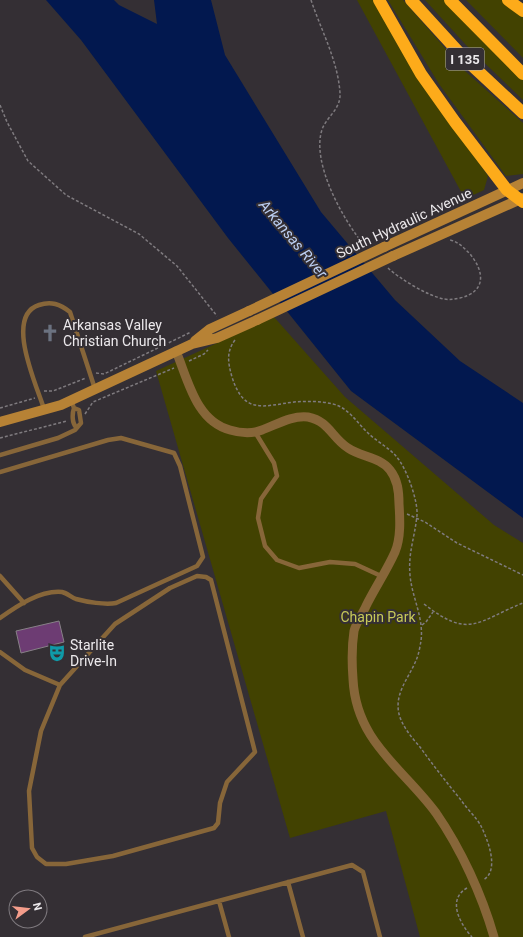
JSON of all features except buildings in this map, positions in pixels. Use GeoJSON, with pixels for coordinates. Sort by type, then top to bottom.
{"type":"FeatureCollection","features":[{"type":"Feature","properties":{"kind":"highway"},"geometry":{"type":"LineString","coordinates":[[379,0],[421,74],[507,190],[523,197]]}},
{"type":"Feature","properties":{"kind":"highway","name":"I 135"},"geometry":{"type":"LineString","coordinates":[[411,0],[464,58],[523,113]]}},
{"type":"Feature","properties":{"kind":"highway","name":"I 135"},"geometry":{"type":"LineString","coordinates":[[450,0],[523,74]]}},
{"type":"Feature","properties":{"kind":"highway"},"geometry":{"type":"LineString","coordinates":[[508,0],[523,11]]}},
{"type":"Feature","properties":{"kind":"street","name":"South Hydraulic Avenue"},"geometry":{"type":"LineString","coordinates":[[192,344],[210,329],[523,183]]}},
{"type":"Feature","properties":{"kind":"street","name":"South Hydraulic Avenue"},"geometry":{"type":"LineString","coordinates":[[0,422],[73,404],[95,389],[176,351],[192,344],[217,338],[523,197]]}},
{"type":"Feature","properties":{"kind":"street"},"geometry":{"type":"LineString","coordinates":[[176,351],[196,401],[210,422],[240,433],[255,432],[297,417],[309,417],[327,425],[338,442],[350,450],[373,458],[390,469],[398,486],[400,523],[395,551],[354,630],[353,680],[359,711],[369,734],[391,764],[417,791],[436,814],[475,884],[487,913],[494,937]]}},
{"type":"Feature","properties":{"kind":"lane"},"geometry":{"type":"LineString","coordinates":[[44,410],[23,343],[22,329],[24,319],[29,310],[38,305],[51,303],[62,305],[70,312],[95,389]]}},
{"type":"Feature","properties":{"kind":"lane"},"geometry":{"type":"LineString","coordinates":[[0,455],[58,438],[75,430],[81,423],[79,410],[73,404]]}},
{"type":"Feature","properties":{"kind":"lane"},"geometry":{"type":"LineString","coordinates":[[73,404],[73,424],[76,428]]}},
{"type":"Feature","properties":{"kind":"lane"},"geometry":{"type":"LineString","coordinates":[[255,432],[274,463],[277,476],[273,485],[261,499],[258,518],[265,546],[277,560],[299,568],[330,562],[355,564],[381,576]]}},
{"type":"Feature","properties":{"kind":"lane"},"geometry":{"type":"LineString","coordinates":[[0,472],[103,441],[121,438],[174,453],[180,466],[203,557],[197,566],[116,603],[110,604],[76,599],[62,592],[41,594],[0,618]]}},
{"type":"Feature","properties":{"kind":"lane"},"geometry":{"type":"LineString","coordinates":[[0,576],[24,603]]}},
{"type":"Feature","properties":{"kind":"lane"},"geometry":{"type":"LineString","coordinates":[[197,576],[206,577],[211,580],[255,752],[227,782],[220,802],[218,823],[214,828],[113,856],[72,863],[46,864],[37,857],[32,848],[29,791],[41,731],[60,685],[115,624],[170,588],[197,576]]}},
{"type":"Feature","properties":{"kind":"lane"},"geometry":{"type":"LineString","coordinates":[[0,652],[25,670],[60,685]]}},
{"type":"Feature","properties":{"kind":"lane"},"geometry":{"type":"LineString","coordinates":[[84,937],[352,864],[363,872],[380,937]]}},
{"type":"Feature","properties":{"kind":"lane"},"geometry":{"type":"LineString","coordinates":[[288,882],[303,937]]}},
{"type":"Feature","properties":{"kind":"lane"},"geometry":{"type":"LineString","coordinates":[[219,901],[229,937]]}},
{"type":"Feature","properties":{"kind":"path"},"geometry":{"type":"LineString","coordinates":[[311,0],[334,65],[340,92],[340,101],[336,110],[323,126],[320,137],[323,171],[354,233],[369,251]]}},
{"type":"Feature","properties":{"kind":"path"},"geometry":{"type":"LineString","coordinates":[[0,105],[7,122],[28,161],[66,195],[139,234],[177,266],[215,312],[221,324]]}},
{"type":"Feature","properties":{"kind":"path"},"geometry":{"type":"LineString","coordinates":[[385,265],[400,280],[444,299],[453,300],[467,296],[475,291],[480,283],[480,270],[476,261],[463,246],[455,241],[446,240]]}},
{"type":"Feature","properties":{"kind":"path"},"geometry":{"type":"LineString","coordinates":[[0,408],[36,398],[44,392],[53,391],[95,373],[104,374],[197,329]]}},
{"type":"Feature","properties":{"kind":"path"},"geometry":{"type":"LineString","coordinates":[[80,416],[85,414],[93,402],[178,366]]}},
{"type":"Feature","properties":{"kind":"path"},"geometry":{"type":"LineString","coordinates":[[0,438],[73,419]]}},
{"type":"Feature","properties":{"kind":"path"},"geometry":{"type":"LineString","coordinates":[[400,511],[425,522],[457,543],[523,575]]}},
{"type":"Feature","properties":{"kind":"path"},"geometry":{"type":"LineString","coordinates":[[424,604],[433,612],[454,623],[466,625],[486,621],[523,603]]}},
{"type":"Feature","properties":{"kind":"path"},"geometry":{"type":"LineString","coordinates":[[422,625],[433,612]]}},
{"type":"Feature","properties":{"kind":"path"},"geometry":{"type":"LineString","coordinates":[[470,886],[459,896],[456,906],[458,918],[472,937]]}},
{"type":"Feature","properties":{"kind":"green space"},"geometry":{"type":"Polygon","coordinates":[[[357,0],[373,0],[399,47],[488,176],[484,190],[465,199],[357,0]]]}},
{"type":"Feature","properties":{"kind":"green space"},"geometry":{"type":"Polygon","coordinates":[[[388,0],[403,0],[465,71],[523,123],[523,174],[506,176],[439,84],[388,0]]]}},
{"type":"Feature","properties":{"kind":"green space"},"geometry":{"type":"Polygon","coordinates":[[[425,0],[444,0],[523,80],[523,100],[466,45],[425,0]]]}},
{"type":"Feature","properties":{"kind":"green space"},"geometry":{"type":"Polygon","coordinates":[[[466,0],[502,0],[523,15],[523,58],[466,0]]]}},
{"type":"Feature","properties":{"kind":"green space","name":"Chapin Park"},"geometry":{"type":"Polygon","coordinates":[[[274,317],[345,397],[494,525],[523,543],[523,937],[420,937],[386,811],[290,838],[156,371],[274,317]]]}},
{"type":"Feature","properties":{"kind":"water","name":"Arkansas River"},"geometry":{"type":"Polygon","coordinates":[[[46,0],[114,0],[119,5],[157,24],[154,0],[211,0],[225,55],[321,212],[395,300],[460,361],[523,403],[523,518],[351,391],[228,238],[81,40],[46,0]]]}},
{"type":"Feature","properties":{"kind":"place","name":"Arkansas Valley Christian Church"},"geometry":{"type":"Point","coordinates":[50,333]}},
{"type":"Feature","properties":{"kind":"place","name":"Starlite Drive-In"},"geometry":{"type":"Point","coordinates":[57,653]}}]}
